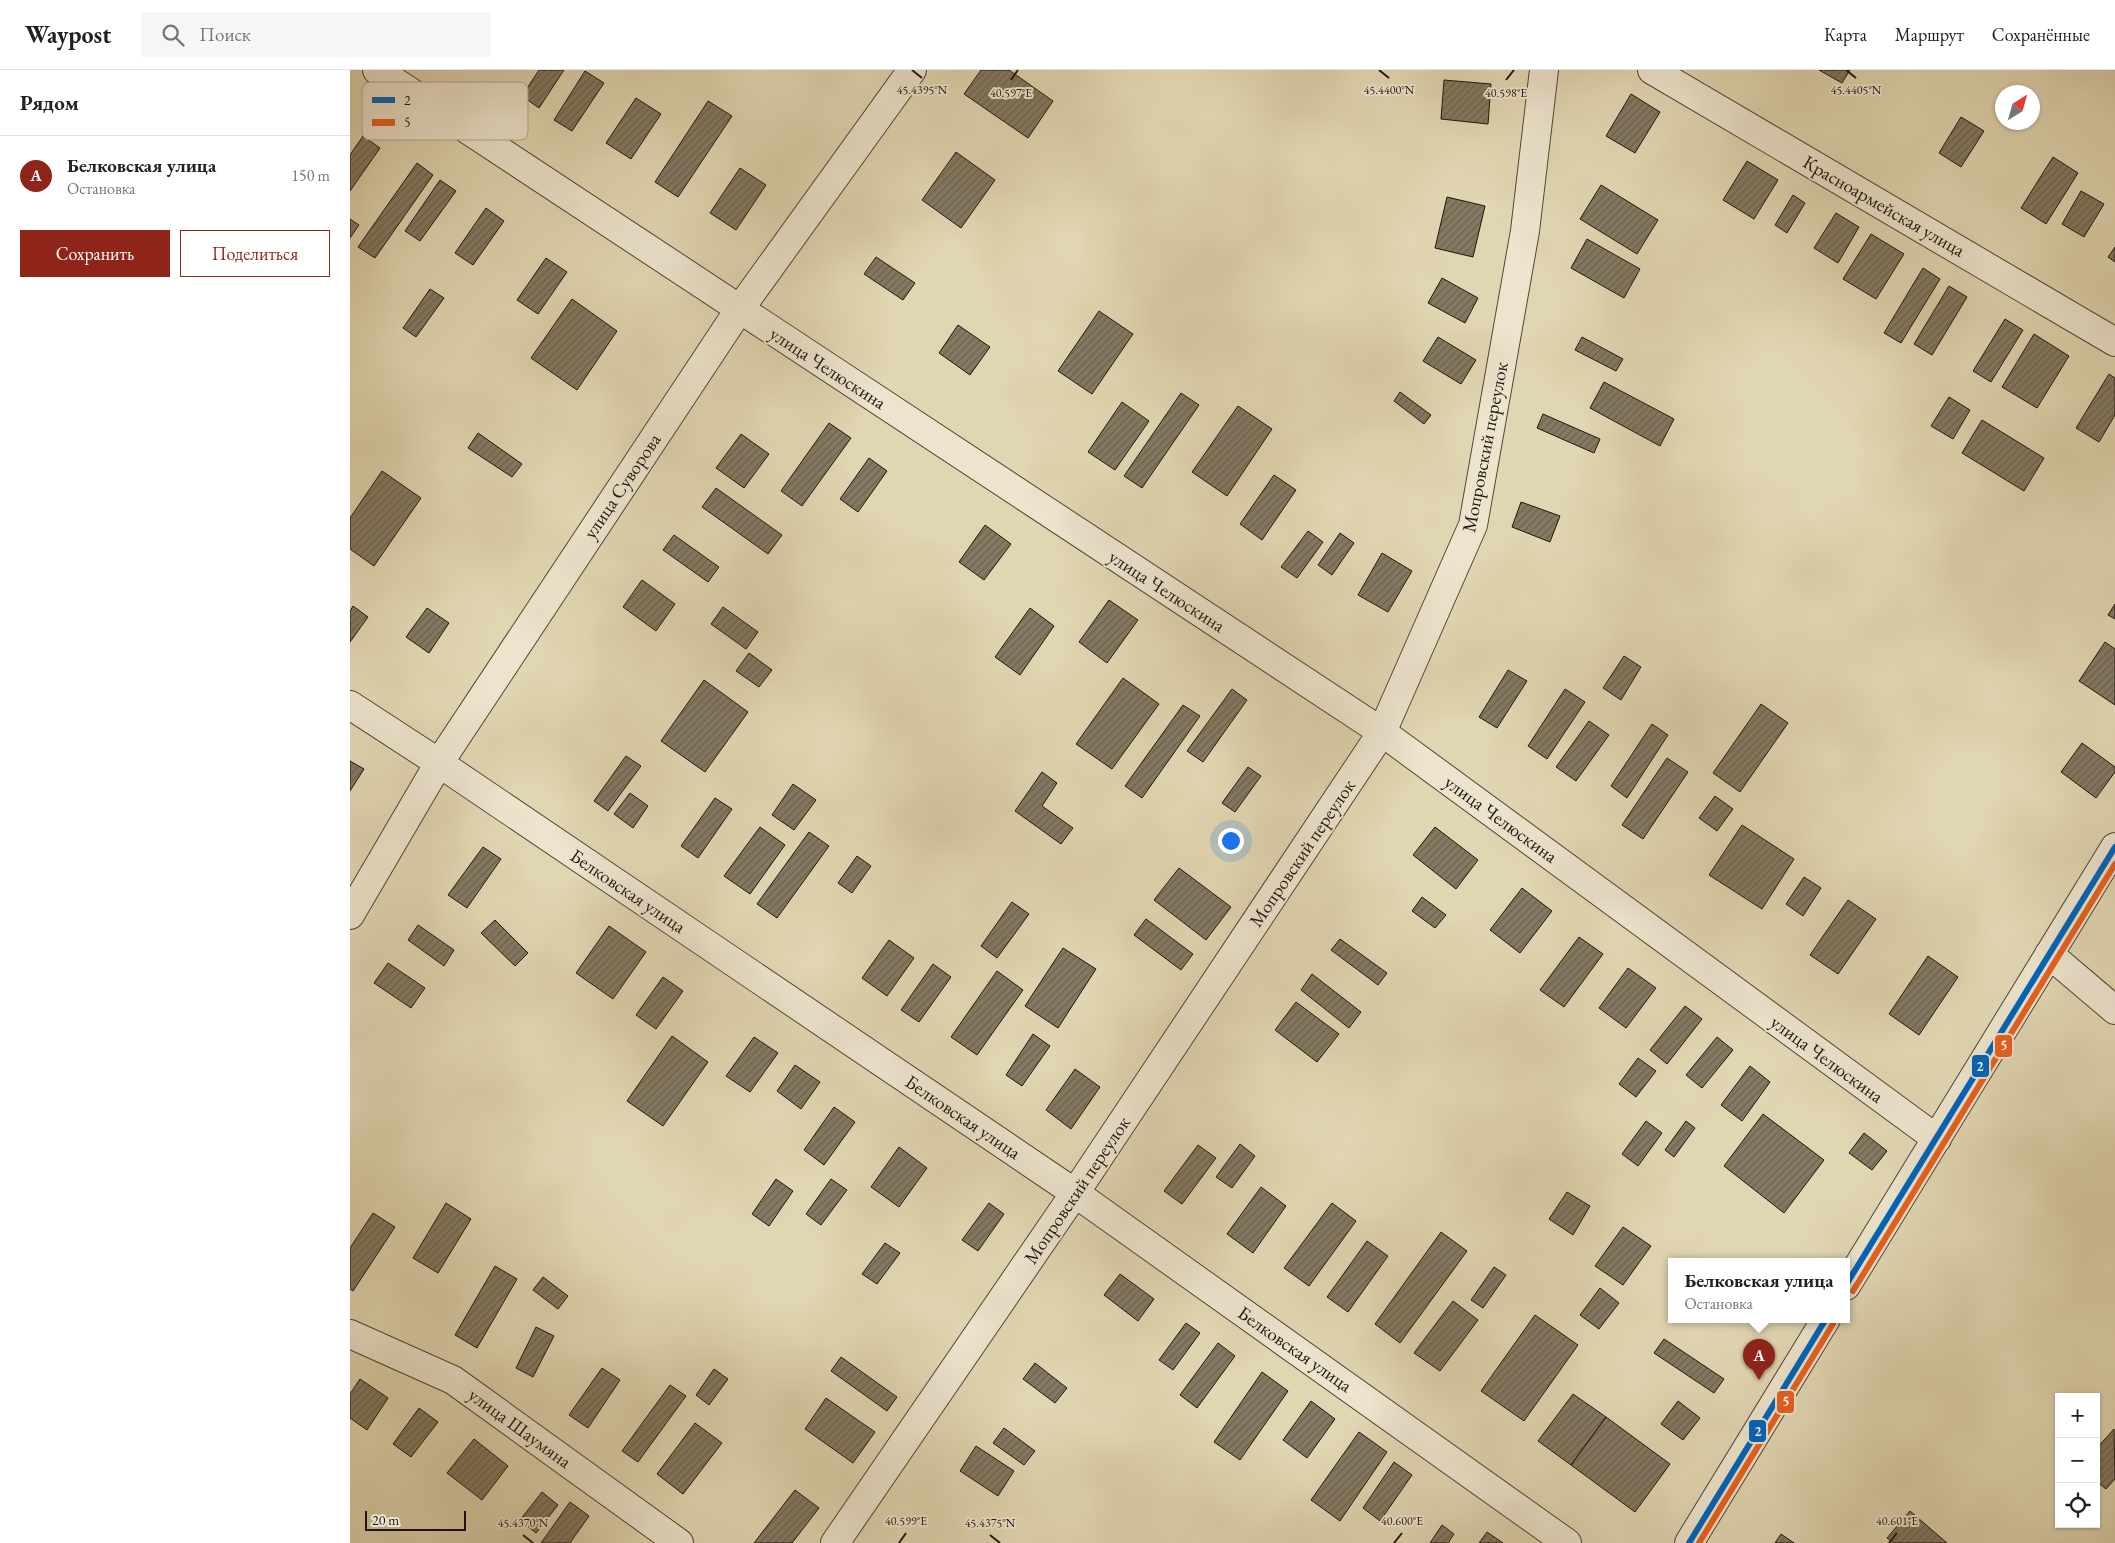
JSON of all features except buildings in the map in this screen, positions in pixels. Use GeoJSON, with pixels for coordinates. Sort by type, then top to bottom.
{"type":"FeatureCollection","features":[{"type":"Feature","properties":{"kind":"street","name":"улица Челюскина"},"geometry":{"type":"LineString","coordinates":[[377,70],[395,82]]}},
{"type":"Feature","properties":{"kind":"street","name":"улица Суворова"},"geometry":{"type":"LineString","coordinates":[[350,915],[438,763],[739,310],[912,70]]}},
{"type":"Feature","properties":{"kind":"street","name":"Мопровский переулок"},"geometry":{"type":"LineString","coordinates":[[835,1543],[1075,1193],[1382,732],[1473,525],[1525,231],[1544,70]]}},
{"type":"Feature","properties":{"kind":"street","name":"Красноармейская улица"},"geometry":{"type":"LineString","coordinates":[[1652,70],[2115,342]]}},
{"type":"Feature","properties":{"kind":"street","name":"улица Челюскина"},"geometry":{"type":"LineString","coordinates":[[483,140],[1382,732],[1937,1139]]}},
{"type":"Feature","properties":{"kind":"street","name":"Белковская улица"},"geometry":{"type":"LineString","coordinates":[[350,705],[1075,1193],[1567,1543]]}},
{"type":"Feature","properties":{"kind":"street"},"geometry":{"type":"LineString","coordinates":[[1850,1280],[2115,847]]}},
{"type":"Feature","properties":{"kind":"street"},"geometry":{"type":"LineString","coordinates":[[2049,954],[2115,1010]]}},
{"type":"Feature","properties":{"kind":"street"},"geometry":{"type":"LineString","coordinates":[[1689,1543],[1824,1323]]}},
{"type":"Feature","properties":{"kind":"street","name":"улица Шаумяна"},"geometry":{"type":"LineString","coordinates":[[350,1334],[454,1380],[679,1543]]}},
{"type":"Feature","properties":{"kind":"transit line","name":"2"},"geometry":{"type":"LineString","coordinates":[[1850,1278],[2115,847]]}},
{"type":"Feature","properties":{"kind":"transit line","name":"5"},"geometry":{"type":"LineString","coordinates":[[1853,1291],[2115,864]]}},
{"type":"Feature","properties":{"kind":"transit line","name":"2"},"geometry":{"type":"LineString","coordinates":[[1689,1543],[1824,1323]]}},
{"type":"Feature","properties":{"kind":"transit line","name":"5"},"geometry":{"type":"LineString","coordinates":[[1699,1543],[1833,1324]]}},
{"type":"Feature","properties":{"kind":"place","name":"Белковская улица"},"geometry":{"type":"Point","coordinates":[1759,1380]}}]}
